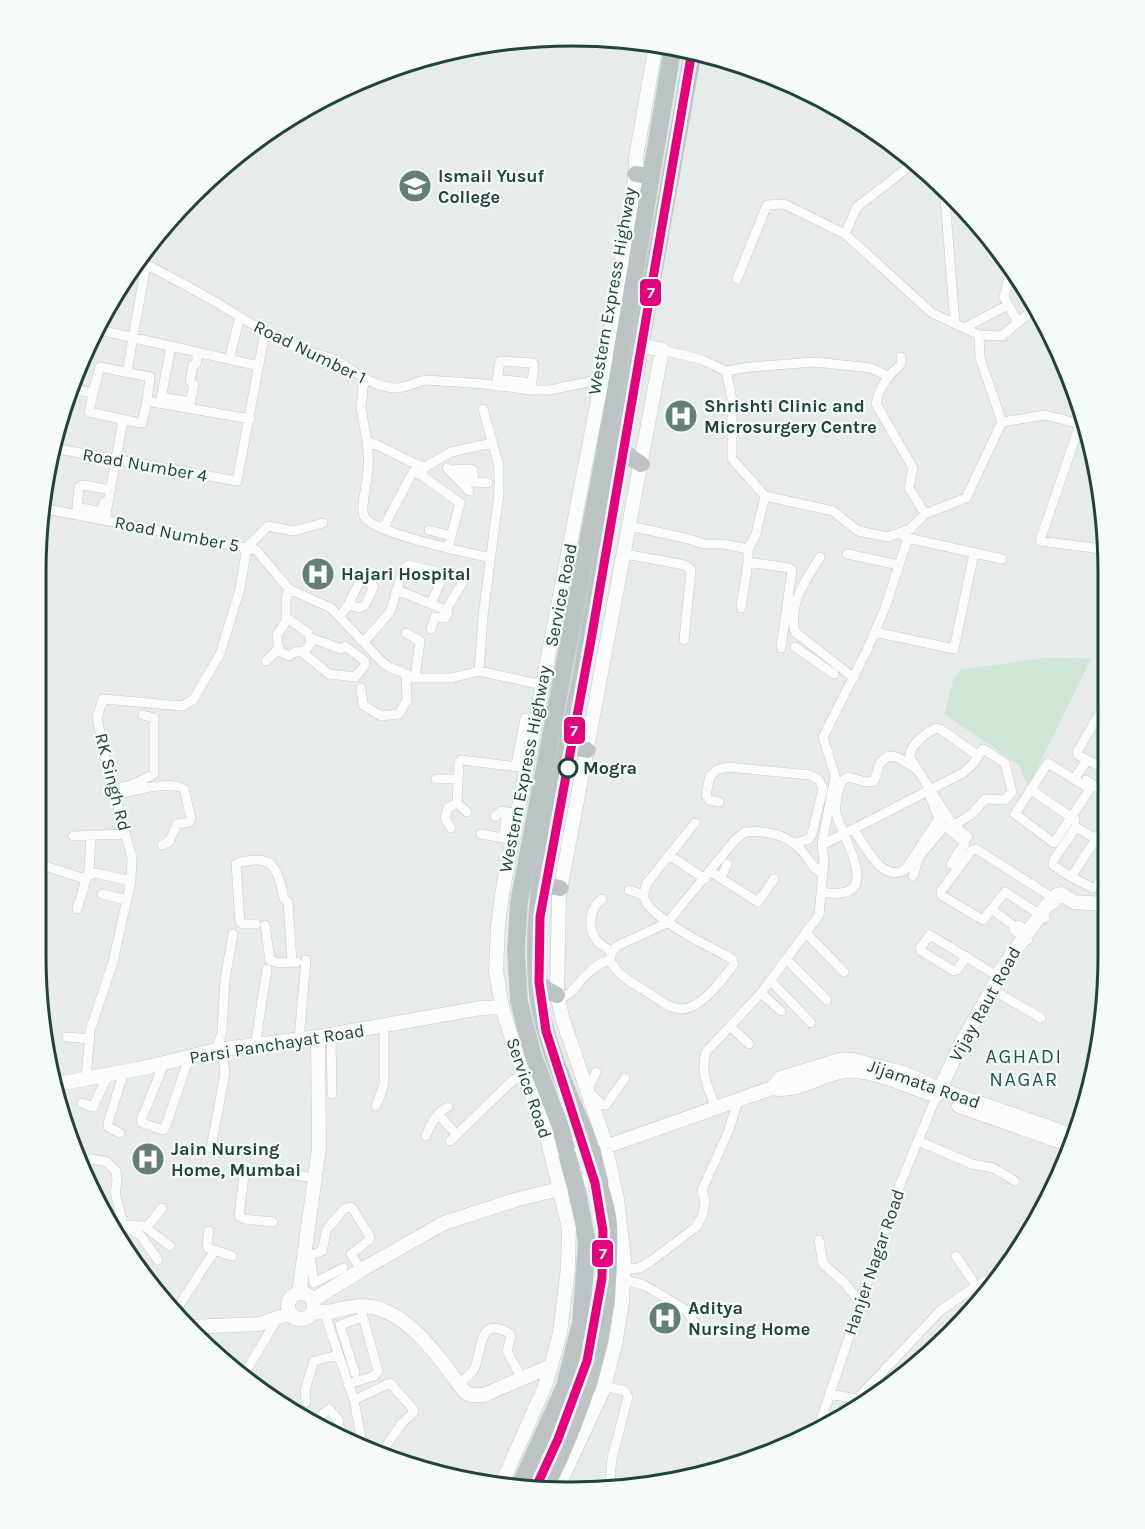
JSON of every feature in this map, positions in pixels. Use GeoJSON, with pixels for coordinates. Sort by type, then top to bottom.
{"type":"FeatureCollection","features":[{"type":"Feature","properties":{"kind":"highway","name":"Western Express Highway"},"geometry":{"type":"LineString","coordinates":[[523,1480],[565,1386],[581,1322],[587,1242],[577,1191],[560,1158],[561,1129],[532,1053],[519,1001],[516,951],[519,902],[603,464],[644,176],[671,56]]}},
{"type":"Feature","properties":{"kind":"highway","name":"Western Express Highway"},"geometry":{"type":"LineString","coordinates":[[549,1482],[586,1394],[596,1362],[609,1260],[608,1214],[600,1185],[598,1147],[551,1047],[542,1018],[537,984],[538,906],[549,836],[581,681],[691,60]]}},
{"type":"Feature","properties":{"kind":"highway"},"geometry":{"type":"LineString","coordinates":[[621,451],[641,464]]}},
{"type":"Feature","properties":{"kind":"highway"},"geometry":{"type":"LineString","coordinates":[[567,746],[587,750]]}},
{"type":"Feature","properties":{"kind":"highway"},"geometry":{"type":"LineString","coordinates":[[541,884],[560,888]]}},
{"type":"Feature","properties":{"kind":"highway"},"geometry":{"type":"LineString","coordinates":[[537,984],[557,995]]}},
{"type":"Feature","properties":{"kind":"street","name":"Service Road"},"geometry":{"type":"LineString","coordinates":[[504,1478],[545,1386],[560,1333],[568,1269],[569,1228],[560,1189],[560,1158],[544,1129],[501,1007],[496,971],[498,926],[508,839],[522,766],[543,685],[644,176],[636,157],[654,53]]}},
{"type":"Feature","properties":{"kind":"street"},"geometry":{"type":"LineString","coordinates":[[845,234],[857,207],[908,168]]}},
{"type":"Feature","properties":{"kind":"street"},"geometry":{"type":"LineString","coordinates":[[946,203],[960,326]]}},
{"type":"Feature","properties":{"kind":"street"},"geometry":{"type":"LineString","coordinates":[[737,279],[767,205],[784,204],[845,234],[932,313],[979,335],[1002,336],[1029,312]]}},
{"type":"Feature","properties":{"kind":"street","name":"Road Number 1"},"geometry":{"type":"LineString","coordinates":[[146,264],[294,347],[341,363],[364,380],[395,388],[407,387],[419,380],[427,380],[497,382],[550,390],[602,379]]}},
{"type":"Feature","properties":{"kind":"street"},"geometry":{"type":"LineString","coordinates":[[127,372],[141,272]]}},
{"type":"Feature","properties":{"kind":"street"},"geometry":{"type":"LineString","coordinates":[[1009,279],[1004,297],[1017,321]]}},
{"type":"Feature","properties":{"kind":"street"},"geometry":{"type":"LineString","coordinates":[[960,326],[1008,304]]}},
{"type":"Feature","properties":{"kind":"street"},"geometry":{"type":"LineString","coordinates":[[229,356],[240,317]]}},
{"type":"Feature","properties":{"kind":"street"},"geometry":{"type":"LineString","coordinates":[[106,331],[170,348],[198,354],[229,356],[256,364]]}},
{"type":"Feature","properties":{"kind":"street"},"geometry":{"type":"LineString","coordinates":[[147,401],[160,400],[190,405],[250,419],[256,364],[263,331]]}},
{"type":"Feature","properties":{"kind":"street"},"geometry":{"type":"LineString","coordinates":[[726,371],[732,399],[732,459],[765,496],[833,511],[858,531],[888,537],[910,529],[925,514],[966,498],[1002,423],[980,358],[979,335]]}},
{"type":"Feature","properties":{"kind":"street"},"geometry":{"type":"LineString","coordinates":[[640,345],[700,359],[726,371],[815,362],[871,368],[887,376]]}},
{"type":"Feature","properties":{"kind":"street"},"geometry":{"type":"LineString","coordinates":[[160,400],[170,348]]}},
{"type":"Feature","properties":{"kind":"street"},"geometry":{"type":"LineString","coordinates":[[560,1482],[604,1386],[615,1345],[622,1302],[624,1259],[612,1172],[598,1147],[598,1117],[592,1092],[563,1020],[557,995],[560,888],[662,350]]}},
{"type":"Feature","properties":{"kind":"street"},"geometry":{"type":"LineString","coordinates":[[190,405],[194,383],[190,381],[193,364],[196,364],[198,354]]}},
{"type":"Feature","properties":{"kind":"street"},"geometry":{"type":"LineString","coordinates":[[901,357],[902,364],[887,376],[879,389],[876,404],[913,468],[909,488],[925,514]]}},
{"type":"Feature","properties":{"kind":"street"},"geometry":{"type":"LineString","coordinates":[[497,382],[500,361],[533,363],[532,387]]}},
{"type":"Feature","properties":{"kind":"street"},"geometry":{"type":"LineString","coordinates":[[100,367],[127,372],[150,377],[142,423],[89,412],[100,367]]}},
{"type":"Feature","properties":{"kind":"street"},"geometry":{"type":"LineString","coordinates":[[364,380],[361,408],[368,441],[368,467],[363,508],[368,522],[409,538],[491,558]]}},
{"type":"Feature","properties":{"kind":"street"},"geometry":{"type":"LineString","coordinates":[[79,390],[93,393]]}},
{"type":"Feature","properties":{"kind":"street"},"geometry":{"type":"LineString","coordinates":[[479,671],[499,493],[498,466],[483,409]]}},
{"type":"Feature","properties":{"kind":"street"},"geometry":{"type":"LineString","coordinates":[[1002,423],[1045,415],[1077,423]]}},
{"type":"Feature","properties":{"kind":"street","name":"Road Number 4"},"geometry":{"type":"LineString","coordinates":[[61,450],[237,481],[250,419]]}},
{"type":"Feature","properties":{"kind":"street"},"geometry":{"type":"LineString","coordinates":[[108,490],[80,486],[76,506],[88,513],[102,512],[116,461],[123,420]]}},
{"type":"Feature","properties":{"kind":"street"},"geometry":{"type":"LineString","coordinates":[[1079,428],[1040,541],[1097,549]]}},
{"type":"Feature","properties":{"kind":"street"},"geometry":{"type":"LineString","coordinates":[[368,441],[404,458],[459,502],[448,548]]}},
{"type":"Feature","properties":{"kind":"street"},"geometry":{"type":"LineString","coordinates":[[383,528],[413,472],[423,471],[451,452],[492,443]]}},
{"type":"Feature","properties":{"kind":"street"},"geometry":{"type":"LineString","coordinates":[[439,459],[472,487]]}},
{"type":"Feature","properties":{"kind":"street"},"geometry":{"type":"LineString","coordinates":[[450,470],[473,470],[472,487]]}},
{"type":"Feature","properties":{"kind":"street"},"geometry":{"type":"LineString","coordinates":[[472,487],[488,483]]}},
{"type":"Feature","properties":{"kind":"street"},"geometry":{"type":"LineString","coordinates":[[105,520],[108,490]]}},
{"type":"Feature","properties":{"kind":"street"},"geometry":{"type":"LineString","coordinates":[[741,608],[748,549],[756,534],[765,496]]}},
{"type":"Feature","properties":{"kind":"street","name":"Road Number 5"},"geometry":{"type":"LineString","coordinates":[[51,509],[88,513],[105,520],[256,550],[289,589],[331,608],[389,667],[410,676]]}},
{"type":"Feature","properties":{"kind":"street"},"geometry":{"type":"LineString","coordinates":[[247,547],[268,526],[294,531],[323,523]]}},
{"type":"Feature","properties":{"kind":"street"},"geometry":{"type":"LineString","coordinates":[[630,526],[704,544],[724,543],[748,549]]}},
{"type":"Feature","properties":{"kind":"street"},"geometry":{"type":"LineString","coordinates":[[429,530],[451,536]]}},
{"type":"Feature","properties":{"kind":"street"},"geometry":{"type":"LineString","coordinates":[[898,533],[908,538],[1002,559]]}},
{"type":"Feature","properties":{"kind":"street"},"geometry":{"type":"LineString","coordinates":[[716,1108],[703,1074],[702,1064],[706,1052],[761,993],[819,915],[824,861],[822,846],[835,776],[823,737],[875,632],[908,538]]}},
{"type":"Feature","properties":{"kind":"street","name":"RK Singh Rd"},"geometry":{"type":"LineString","coordinates":[[86,1079],[90,1031],[113,962],[131,881],[132,858],[106,764],[97,717],[103,699],[182,706],[193,700],[220,654],[240,589],[247,547]]}},
{"type":"Feature","properties":{"kind":"street"},"geometry":{"type":"LineString","coordinates":[[875,632],[954,649],[974,553]]}},
{"type":"Feature","properties":{"kind":"street"},"geometry":{"type":"LineString","coordinates":[[625,554],[685,565],[691,570],[684,640]]}},
{"type":"Feature","properties":{"kind":"street"},"geometry":{"type":"LineString","coordinates":[[847,554],[899,565]]}},
{"type":"Feature","properties":{"kind":"street"},"geometry":{"type":"LineString","coordinates":[[820,557],[796,597],[793,618],[795,632],[834,674]]}},
{"type":"Feature","properties":{"kind":"street"},"geometry":{"type":"LineString","coordinates":[[748,562],[792,570],[781,648]]}},
{"type":"Feature","properties":{"kind":"street"},"geometry":{"type":"LineString","coordinates":[[360,658],[366,645],[388,615],[403,570],[408,565],[460,576],[464,580],[446,609],[448,614],[445,618],[435,617],[431,629]]}},
{"type":"Feature","properties":{"kind":"street"},"geometry":{"type":"LineString","coordinates":[[432,603],[445,572]]}},
{"type":"Feature","properties":{"kind":"street"},"geometry":{"type":"LineString","coordinates":[[288,620],[277,635],[279,650],[287,656],[295,652],[302,652],[330,674],[352,678],[356,677],[366,665],[345,646],[342,649],[311,638],[308,633],[288,620],[285,614],[289,589]]}},
{"type":"Feature","properties":{"kind":"street"},"geometry":{"type":"LineString","coordinates":[[397,590],[446,609]]}},
{"type":"Feature","properties":{"kind":"street"},"geometry":{"type":"LineString","coordinates":[[340,616],[348,605]]}},
{"type":"Feature","properties":{"kind":"street"},"geometry":{"type":"LineString","coordinates":[[361,688],[363,705],[381,716],[399,714],[406,700],[420,641],[406,633]]}},
{"type":"Feature","properties":{"kind":"street"},"geometry":{"type":"LineString","coordinates":[[302,652],[311,642],[311,638]]}},
{"type":"Feature","properties":{"kind":"street"},"geometry":{"type":"LineString","coordinates":[[795,647],[817,656],[854,678]]}},
{"type":"Feature","properties":{"kind":"street"},"geometry":{"type":"LineString","coordinates":[[266,662],[275,651],[279,650]]}},
{"type":"Feature","properties":{"kind":"street"},"geometry":{"type":"LineString","coordinates":[[410,676],[451,678],[479,671],[543,685]]}},
{"type":"Feature","properties":{"kind":"street"},"geometry":{"type":"LineString","coordinates":[[114,792],[154,774],[154,718],[142,716]]}},
{"type":"Feature","properties":{"kind":"street"},"geometry":{"type":"LineString","coordinates":[[1098,716],[1078,750],[1078,755],[1098,764]]}},
{"type":"Feature","properties":{"kind":"street"},"geometry":{"type":"LineString","coordinates":[[467,812],[458,803],[459,763],[461,760],[522,766],[525,718]]}},
{"type":"Feature","properties":{"kind":"street"},"geometry":{"type":"LineString","coordinates":[[968,837],[953,824],[930,791],[910,758],[910,750],[933,728],[942,730],[978,756]]}},
{"type":"Feature","properties":{"kind":"street"},"geometry":{"type":"LineString","coordinates":[[822,846],[963,773],[983,749],[1005,761],[1012,792],[1005,800],[986,798],[973,813],[953,824],[949,830],[965,845],[951,864]]}},
{"type":"Feature","properties":{"kind":"street"},"geometry":{"type":"LineString","coordinates":[[821,892],[842,894],[847,892],[857,875],[856,864],[836,812],[840,784],[843,779],[848,777],[866,782],[874,781],[880,763],[888,756],[897,757],[918,770]]}},
{"type":"Feature","properties":{"kind":"street"},"geometry":{"type":"LineString","coordinates":[[1051,758],[1098,788]]}},
{"type":"Feature","properties":{"kind":"street"},"geometry":{"type":"LineString","coordinates":[[1077,775],[1087,760]]}},
{"type":"Feature","properties":{"kind":"street"},"geometry":{"type":"LineString","coordinates":[[1048,763],[1090,789],[1055,842],[1051,842],[1015,815],[1030,789],[1048,763]]}},
{"type":"Feature","properties":{"kind":"street"},"geometry":{"type":"LineString","coordinates":[[719,802],[709,800],[706,795],[710,776],[717,770],[728,767],[810,775],[819,780],[823,789],[809,839],[795,843]]}},
{"type":"Feature","properties":{"kind":"street"},"geometry":{"type":"LineString","coordinates":[[436,779],[458,779]]}},
{"type":"Feature","properties":{"kind":"street"},"geometry":{"type":"LineString","coordinates":[[114,792],[171,786],[184,789],[190,822],[177,824],[169,842],[162,845]]}},
{"type":"Feature","properties":{"kind":"street"},"geometry":{"type":"LineString","coordinates":[[1030,789],[1098,837]]}},
{"type":"Feature","properties":{"kind":"street"},"geometry":{"type":"LineString","coordinates":[[913,876],[919,857],[942,829],[930,791]]}},
{"type":"Feature","properties":{"kind":"street"},"geometry":{"type":"LineString","coordinates":[[451,828],[445,818],[448,808],[458,803]]}},
{"type":"Feature","properties":{"kind":"street"},"geometry":{"type":"LineString","coordinates":[[495,816],[502,811],[513,813]]}},
{"type":"Feature","properties":{"kind":"street"},"geometry":{"type":"LineString","coordinates":[[854,830],[880,867],[887,871],[899,872],[904,870],[939,818]]}},
{"type":"Feature","properties":{"kind":"street"},"geometry":{"type":"LineString","coordinates":[[602,899],[594,907],[591,927],[600,944],[611,955],[621,975],[671,1006],[681,1009],[693,1006],[714,990],[734,961],[667,923],[647,905],[643,895],[647,883],[695,823]]}},
{"type":"Feature","properties":{"kind":"street"},"geometry":{"type":"LineString","coordinates":[[1098,837],[1076,827],[1053,861],[1054,866],[1071,877],[1093,888],[1098,884]]}},
{"type":"Feature","properties":{"kind":"street"},"geometry":{"type":"LineString","coordinates":[[557,995],[565,996],[570,993],[594,967],[611,955],[617,946],[667,923],[708,876],[735,840],[745,832],[782,835],[795,843],[812,866],[822,873]]}},
{"type":"Feature","properties":{"kind":"street"},"geometry":{"type":"LineString","coordinates":[[73,836],[126,834]]}},
{"type":"Feature","properties":{"kind":"street"},"geometry":{"type":"LineString","coordinates":[[481,834],[508,839]]}},
{"type":"Feature","properties":{"kind":"street"},"geometry":{"type":"LineString","coordinates":[[77,909],[88,877],[91,835]]}},
{"type":"Feature","properties":{"kind":"street"},"geometry":{"type":"LineString","coordinates":[[1071,877],[1098,841]]}},
{"type":"Feature","properties":{"kind":"street"},"geometry":{"type":"LineString","coordinates":[[1041,916],[1005,892],[983,920],[941,895],[941,891],[971,850],[976,849],[1054,901],[1057,895],[1061,894],[1074,902],[1098,901]]}},
{"type":"Feature","properties":{"kind":"street"},"geometry":{"type":"LineString","coordinates":[[669,855],[708,876],[721,879],[758,902],[774,879]]}},
{"type":"Feature","properties":{"kind":"street"},"geometry":{"type":"LineString","coordinates":[[292,962],[288,902],[284,899],[278,872],[273,865],[260,860],[236,864],[240,922],[242,924],[261,924],[270,960],[278,963],[292,962],[305,961],[299,1039]]}},
{"type":"Feature","properties":{"kind":"street"},"geometry":{"type":"LineString","coordinates":[[721,879],[727,864]]}},
{"type":"Feature","properties":{"kind":"street"},"geometry":{"type":"LineString","coordinates":[[46,866],[82,878],[96,873],[131,881]]}},
{"type":"Feature","properties":{"kind":"street"},"geometry":{"type":"LineString","coordinates":[[629,890],[643,895]]}},
{"type":"Feature","properties":{"kind":"street"},"geometry":{"type":"LineString","coordinates":[[102,894],[127,900]]}},
{"type":"Feature","properties":{"kind":"street"},"geometry":{"type":"LineString","coordinates":[[1027,936],[1014,930],[1014,926],[994,911],[1005,897],[1041,916]]}},
{"type":"Feature","properties":{"kind":"street","name":"Vijay Raut Road"},"geometry":{"type":"LineString","coordinates":[[938,1093],[962,1042],[1001,970],[1048,904],[1054,901]]}},
{"type":"Feature","properties":{"kind":"street"},"geometry":{"type":"LineString","coordinates":[[806,933],[844,972]]}},
{"type":"Feature","properties":{"kind":"street"},"geometry":{"type":"LineString","coordinates":[[211,1148],[225,1073],[219,1050],[225,980],[233,934]]}},
{"type":"Feature","properties":{"kind":"street"},"geometry":{"type":"LineString","coordinates":[[966,956],[954,971],[921,951],[920,948],[930,934],[966,956],[995,983],[1041,1018]]}},
{"type":"Feature","properties":{"kind":"street"},"geometry":{"type":"LineString","coordinates":[[786,959],[827,1000]]}},
{"type":"Feature","properties":{"kind":"street"},"geometry":{"type":"LineString","coordinates":[[255,1046],[267,969]]}},
{"type":"Feature","properties":{"kind":"street"},"geometry":{"type":"LineString","coordinates":[[770,980],[811,1023]]}},
{"type":"Feature","properties":{"kind":"street"},"geometry":{"type":"LineString","coordinates":[[761,993],[781,1011]]}},
{"type":"Feature","properties":{"kind":"street","name":"Parsi Panchayat Road"},"geometry":{"type":"LineString","coordinates":[[62,1083],[164,1064],[219,1050],[324,1036],[481,1008],[501,1007]]}},
{"type":"Feature","properties":{"kind":"street"},"geometry":{"type":"LineString","coordinates":[[376,1106],[384,1084],[384,1026]]}},
{"type":"Feature","properties":{"kind":"street"},"geometry":{"type":"LineString","coordinates":[[730,1026],[749,1044]]}},
{"type":"Feature","properties":{"kind":"street"},"geometry":{"type":"LineString","coordinates":[[324,1036],[332,1094]]}},
{"type":"Feature","properties":{"kind":"street"},"geometry":{"type":"LineString","coordinates":[[291,1313],[290,1301],[299,1293],[306,1258],[305,1239],[319,1148],[324,1036]]}},
{"type":"Feature","properties":{"kind":"street"},"geometry":{"type":"LineString","coordinates":[[67,1037],[90,1039]]}},
{"type":"Feature","properties":{"kind":"street"},"geometry":{"type":"LineString","coordinates":[[164,1064],[141,1120],[163,1130],[189,1058]]}},
{"type":"Feature","properties":{"kind":"street","name":"Jijamata Road"},"geometry":{"type":"LineString","coordinates":[[560,1158],[627,1139],[772,1088],[784,1091],[846,1071],[903,1083],[1068,1134]]}},
{"type":"Feature","properties":{"kind":"street"},"geometry":{"type":"LineString","coordinates":[[120,1132],[108,1127],[108,1123],[124,1072]]}},
{"type":"Feature","properties":{"kind":"street"},"geometry":{"type":"LineString","coordinates":[[592,1092],[596,1072]]}},
{"type":"Feature","properties":{"kind":"street"},"geometry":{"type":"LineString","coordinates":[[438,1114],[453,1138],[511,1082],[523,1074]]}},
{"type":"Feature","properties":{"kind":"street"},"geometry":{"type":"LineString","coordinates":[[82,1103],[93,1107],[108,1075]]}},
{"type":"Feature","properties":{"kind":"street"},"geometry":{"type":"LineString","coordinates":[[592,1092],[603,1105],[606,1105],[625,1078]]}},
{"type":"Feature","properties":{"kind":"street","name":"Jijamata Road"},"geometry":{"type":"LineString","coordinates":[[938,1093],[1064,1143]]}},
{"type":"Feature","properties":{"kind":"street","name":"Hanjer Nagar Road"},"geometry":{"type":"LineString","coordinates":[[821,1420],[901,1182],[938,1093]]}},
{"type":"Feature","properties":{"kind":"street"},"geometry":{"type":"LineString","coordinates":[[623,1275],[651,1261],[696,1227],[703,1215],[705,1201],[702,1190],[729,1130],[738,1100]]}},
{"type":"Feature","properties":{"kind":"street"},"geometry":{"type":"LineString","coordinates":[[426,1136],[431,1122],[448,1107]]}},
{"type":"Feature","properties":{"kind":"street"},"geometry":{"type":"LineString","coordinates":[[598,1117],[608,1130],[627,1139]]}},
{"type":"Feature","properties":{"kind":"street"},"geometry":{"type":"LineString","coordinates":[[918,1141],[972,1164],[993,1168],[1015,1181]]}},
{"type":"Feature","properties":{"kind":"street"},"geometry":{"type":"LineString","coordinates":[[88,1161],[92,1159],[107,1162],[116,1171],[117,1182],[114,1192],[123,1225],[140,1235],[158,1260]]}},
{"type":"Feature","properties":{"kind":"street"},"geometry":{"type":"LineString","coordinates":[[273,1222],[242,1218],[238,1215],[245,1167],[314,1178]]}},
{"type":"Feature","properties":{"kind":"street"},"geometry":{"type":"LineString","coordinates":[[306,1258],[314,1283],[344,1272],[361,1270],[444,1223],[612,1172]]}},
{"type":"Feature","properties":{"kind":"street"},"geometry":{"type":"LineString","coordinates":[[306,1258],[323,1250],[327,1229],[345,1207],[350,1207],[354,1209],[370,1237],[351,1254],[361,1270]]}},
{"type":"Feature","properties":{"kind":"street"},"geometry":{"type":"LineString","coordinates":[[147,1227],[162,1208]]}},
{"type":"Feature","properties":{"kind":"street"},"geometry":{"type":"LineString","coordinates":[[123,1225],[137,1224],[147,1227],[170,1246]]}},
{"type":"Feature","properties":{"kind":"street"},"geometry":{"type":"LineString","coordinates":[[209,1231],[207,1246],[232,1256]]}},
{"type":"Feature","properties":{"kind":"street"},"geometry":{"type":"LineString","coordinates":[[305,1239],[317,1240],[325,1235]]}},
{"type":"Feature","properties":{"kind":"street"},"geometry":{"type":"LineString","coordinates":[[819,1240],[823,1264],[845,1283],[860,1303]]}},
{"type":"Feature","properties":{"kind":"street"},"geometry":{"type":"LineString","coordinates":[[179,1305],[215,1250]]}},
{"type":"Feature","properties":{"kind":"street"},"geometry":{"type":"LineString","coordinates":[[956,1256],[976,1286]]}},
{"type":"Feature","properties":{"kind":"street"},"geometry":{"type":"LineString","coordinates":[[291,1313],[302,1319],[317,1309],[344,1272]]}},
{"type":"Feature","properties":{"kind":"street"},"geometry":{"type":"LineString","coordinates":[[623,1275],[686,1310],[699,1329]]}},
{"type":"Feature","properties":{"kind":"street"},"geometry":{"type":"LineString","coordinates":[[857,1399],[939,1311],[988,1280]]}},
{"type":"Feature","properties":{"kind":"street"},"geometry":{"type":"LineString","coordinates":[[299,1293],[307,1294],[317,1309],[338,1355],[354,1400],[361,1438]]}},
{"type":"Feature","properties":{"kind":"street"},"geometry":{"type":"LineString","coordinates":[[317,1309],[362,1311],[375,1308],[402,1320],[430,1347],[465,1392],[471,1395],[484,1395],[551,1366]]}},
{"type":"Feature","properties":{"kind":"street"},"geometry":{"type":"LineString","coordinates":[[355,1373],[340,1325],[362,1311]]}},
{"type":"Feature","properties":{"kind":"street"},"geometry":{"type":"LineString","coordinates":[[348,1384],[374,1377],[377,1373],[362,1311]]}},
{"type":"Feature","properties":{"kind":"street"},"geometry":{"type":"LineString","coordinates":[[200,1326],[260,1324],[291,1313]]}},
{"type":"Feature","properties":{"kind":"street"},"geometry":{"type":"LineString","coordinates":[[247,1370],[277,1319]]}},
{"type":"Feature","properties":{"kind":"street"},"geometry":{"type":"LineString","coordinates":[[458,1383],[475,1369],[482,1336],[495,1329],[509,1333],[508,1356],[522,1379]]}},
{"type":"Feature","properties":{"kind":"street"},"geometry":{"type":"LineString","coordinates":[[306,1402],[306,1390],[314,1361],[338,1355]]}},
{"type":"Feature","properties":{"kind":"street"},"geometry":{"type":"LineString","coordinates":[[354,1400],[390,1383],[414,1410],[385,1448]]}},
{"type":"Feature","properties":{"kind":"street"},"geometry":{"type":"LineString","coordinates":[[604,1386],[625,1391],[628,1397],[612,1458],[610,1481]]}},
{"type":"Feature","properties":{"kind":"street"},"geometry":{"type":"LineString","coordinates":[[830,1394],[857,1399]]}},
{"type":"Feature","properties":{"kind":"street"},"geometry":{"type":"LineString","coordinates":[[319,1417],[329,1409],[340,1425],[339,1427]]}},
{"type":"Feature","properties":{"kind":"green space"},"geometry":{"type":"Polygon","coordinates":[[[1052,657],[1091,659],[1028,787],[1019,765],[944,714],[953,681],[960,670],[1052,657]]]}},
{"type":"Feature","properties":{"kind":"transit line","name":"7"},"geometry":{"type":"LineString","coordinates":[[539,1481],[558,1439],[587,1361],[602,1278],[603,1231],[595,1183],[546,1031],[539,982],[540,917],[591,640],[690,60]]}},
{"type":"Feature","properties":{"kind":"place","name":"Ismail Yusuf College"},"geometry":{"type":"Point","coordinates":[415,186]}},
{"type":"Feature","properties":{"kind":"place","name":"Shrishti Clinic and Microsurgery Centre"},"geometry":{"type":"Point","coordinates":[681,416]}},
{"type":"Feature","properties":{"kind":"place","name":"Hajari Hospital"},"geometry":{"type":"Point","coordinates":[318,574]}},
{"type":"Feature","properties":{"kind":"place","name":"Mogra"},"geometry":{"type":"Point","coordinates":[568,768]}},
{"type":"Feature","properties":{"kind":"place","name":"Jain Nursing Home, Mumbai"},"geometry":{"type":"Point","coordinates":[148,1159]}},
{"type":"Feature","properties":{"kind":"place","name":"Aditya Nursing Home"},"geometry":{"type":"Point","coordinates":[665,1318]}},
{"type":"Feature","properties":{"kind":"district","name":"AGHADI NAGAR"},"geometry":{"type":"Point","coordinates":[1024,1068]}}]}
